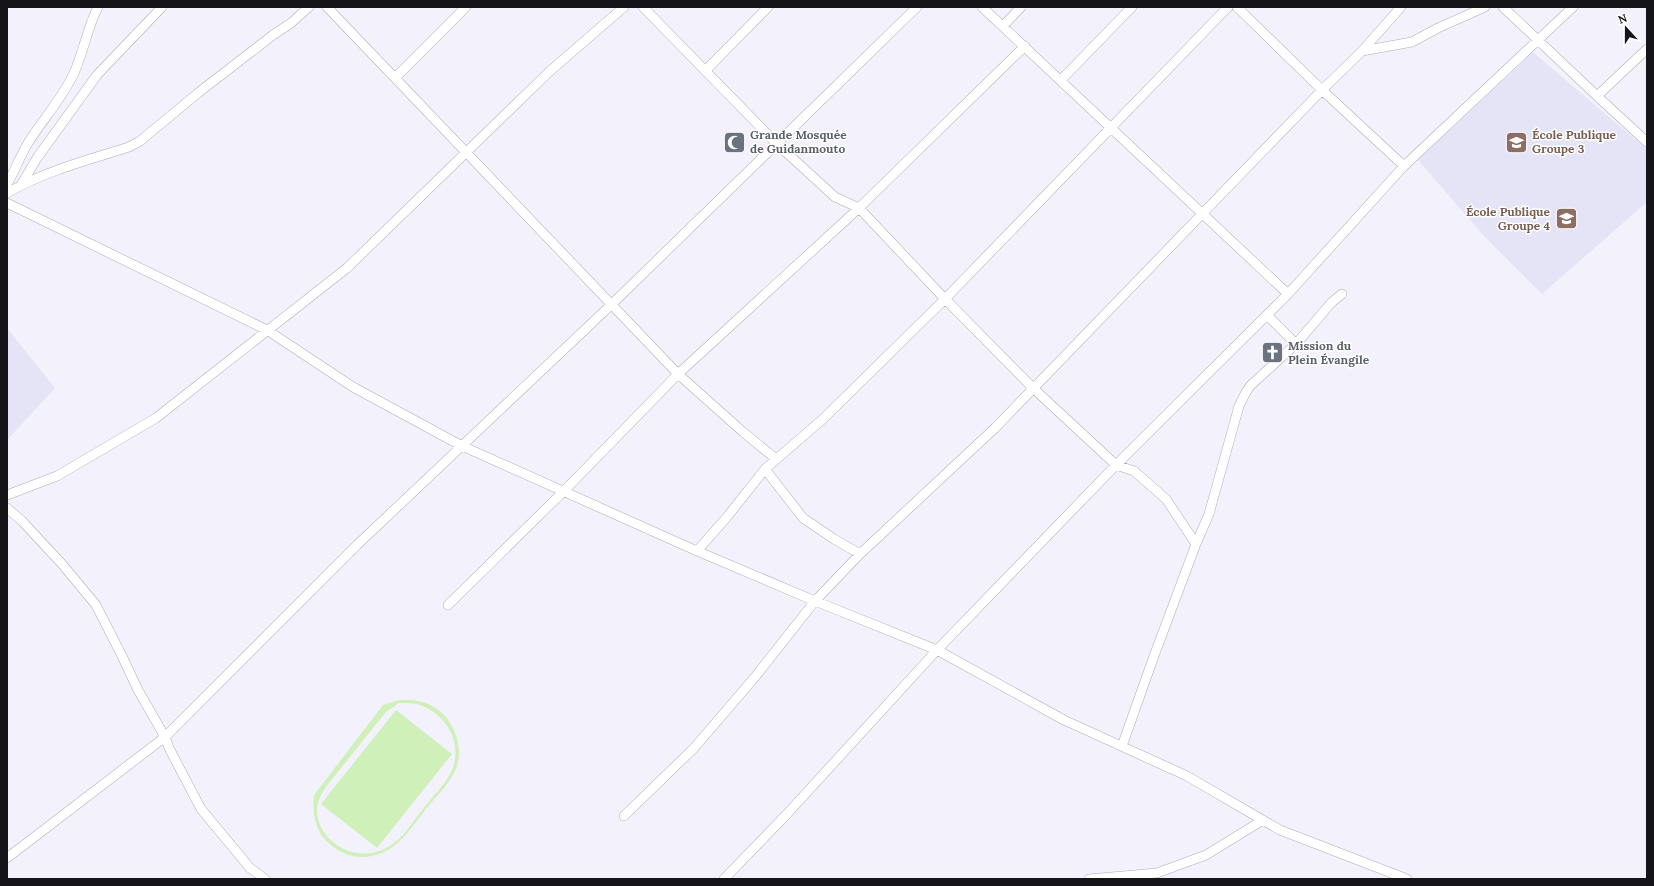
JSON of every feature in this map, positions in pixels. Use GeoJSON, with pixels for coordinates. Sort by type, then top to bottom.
{"type":"FeatureCollection","features":[{"type":"Feature","properties":{"kind":"street"},"geometry":{"type":"LineString","coordinates":[[7,184],[28,143],[54,108],[73,74],[80,57],[90,22],[98,7]]}},
{"type":"Feature","properties":{"kind":"street"},"geometry":{"type":"LineString","coordinates":[[21,185],[37,158],[97,75],[162,7]]}},
{"type":"Feature","properties":{"kind":"street"},"geometry":{"type":"LineString","coordinates":[[7,193],[21,185],[49,173],[129,147],[140,141],[198,93],[273,35],[291,23],[309,7]]}},
{"type":"Feature","properties":{"kind":"street"},"geometry":{"type":"LineString","coordinates":[[327,7],[678,374],[743,432],[776,459]]}},
{"type":"Feature","properties":{"kind":"street"},"geometry":{"type":"LineString","coordinates":[[395,78],[466,7]]}},
{"type":"Feature","properties":{"kind":"street"},"geometry":{"type":"LineString","coordinates":[[7,495],[57,476],[156,418],[347,268],[550,71],[624,7]]}},
{"type":"Feature","properties":{"kind":"street"},"geometry":{"type":"LineString","coordinates":[[643,7],[777,144],[835,197],[859,208],[945,299],[1033,388],[1116,465],[1134,471],[1166,499],[1196,544]]}},
{"type":"Feature","properties":{"kind":"street"},"geometry":{"type":"LineString","coordinates":[[705,71],[768,7]]}},
{"type":"Feature","properties":{"kind":"street"},"geometry":{"type":"LineString","coordinates":[[7,858],[165,737],[357,545],[612,304],[917,7]]}},
{"type":"Feature","properties":{"kind":"street"},"geometry":{"type":"LineString","coordinates":[[982,7],[1288,294]]}},
{"type":"Feature","properties":{"kind":"street"},"geometry":{"type":"LineString","coordinates":[[1003,26],[1021,7]]}},
{"type":"Feature","properties":{"kind":"street"},"geometry":{"type":"LineString","coordinates":[[1061,80],[1132,7]]}},
{"type":"Feature","properties":{"kind":"street"},"geometry":{"type":"LineString","coordinates":[[697,551],[727,517],[765,468],[823,419],[945,299],[1228,7]]}},
{"type":"Feature","properties":{"kind":"street"},"geometry":{"type":"LineString","coordinates":[[1237,7],[1322,90],[1404,166]]}},
{"type":"Feature","properties":{"kind":"street"},"geometry":{"type":"LineString","coordinates":[[624,816],[694,748],[755,677],[815,601],[860,554],[995,428],[1322,90],[1362,52],[1401,7]]}},
{"type":"Feature","properties":{"kind":"street"},"geometry":{"type":"LineString","coordinates":[[1362,52],[1412,42],[1438,28],[1485,7]]}},
{"type":"Feature","properties":{"kind":"street"},"geometry":{"type":"LineString","coordinates":[[1503,7],[1647,142]]}},
{"type":"Feature","properties":{"kind":"street"},"geometry":{"type":"LineString","coordinates":[[724,879],[787,814],[937,650],[1116,465],[1288,294],[1404,166],[1539,41],[1573,7]]}},
{"type":"Feature","properties":{"kind":"street"},"geometry":{"type":"LineString","coordinates":[[448,605],[564,491],[678,374],[859,208],[1025,46]]}},
{"type":"Feature","properties":{"kind":"street"},"geometry":{"type":"LineString","coordinates":[[1597,96],[1647,49]]}},
{"type":"Feature","properties":{"kind":"street"},"geometry":{"type":"LineString","coordinates":[[7,203],[267,330],[353,387],[462,446],[697,551],[815,601],[937,650],[1064,720],[1187,776],[1280,830],[1407,879]]}},
{"type":"Feature","properties":{"kind":"street"},"geometry":{"type":"LineString","coordinates":[[1122,746],[1196,544],[1209,514],[1239,406],[1251,385],[1296,344],[1332,302],[1342,294]]}},
{"type":"Feature","properties":{"kind":"street"},"geometry":{"type":"LineString","coordinates":[[1267,315],[1296,344]]}},
{"type":"Feature","properties":{"kind":"street"},"geometry":{"type":"LineString","coordinates":[[765,468],[803,518],[834,539],[860,554]]}},
{"type":"Feature","properties":{"kind":"street"},"geometry":{"type":"LineString","coordinates":[[7,508],[22,521],[42,543],[96,606],[138,690],[165,737],[169,748],[201,809],[250,868],[265,879]]}},
{"type":"Feature","properties":{"kind":"street"},"geometry":{"type":"LineString","coordinates":[[1089,879],[1157,872],[1206,855],[1263,820]]}},
{"type":"Feature","properties":{"kind":"shaded area"},"geometry":{"type":"Polygon","coordinates":[[[1533,52],[1647,149],[1647,202],[1542,294],[1484,236],[1418,160],[1533,52]]]}},
{"type":"Feature","properties":{"kind":"shaded area"},"geometry":{"type":"Polygon","coordinates":[[[7,328],[55,388],[7,440],[7,328]]]}},
{"type":"Feature","properties":{"kind":"green space"},"geometry":{"type":"Polygon","coordinates":[[[400,700],[412,700],[420,701],[432,706],[445,716],[451,724],[457,740],[459,758],[457,766],[447,784],[399,841],[392,847],[374,856],[354,856],[343,853],[335,848],[326,841],[318,829],[314,816],[314,795],[383,705],[400,700]],[[399,703],[386,712],[325,788],[319,799],[317,815],[324,832],[337,845],[353,852],[362,854],[380,851],[398,840],[440,788],[452,771],[454,765],[455,745],[448,727],[442,719],[435,713],[417,704],[399,703]]]}},
{"type":"Feature","properties":{"kind":"green space"},"geometry":{"type":"Polygon","coordinates":[[[396,710],[452,754],[377,848],[321,804],[396,710]]]}},
{"type":"Feature","properties":{"kind":"place","name":"Grande Mosquée de Guidanmouto"},"geometry":{"type":"Point","coordinates":[734,142]}},
{"type":"Feature","properties":{"kind":"place","name":"École Publique Groupe 3"},"geometry":{"type":"Point","coordinates":[1516,142]}},
{"type":"Feature","properties":{"kind":"place","name":"École Publique Groupe 4"},"geometry":{"type":"Point","coordinates":[1566,219]}},
{"type":"Feature","properties":{"kind":"place","name":"Mission du Plein Évangile"},"geometry":{"type":"Point","coordinates":[1273,353]}}]}
